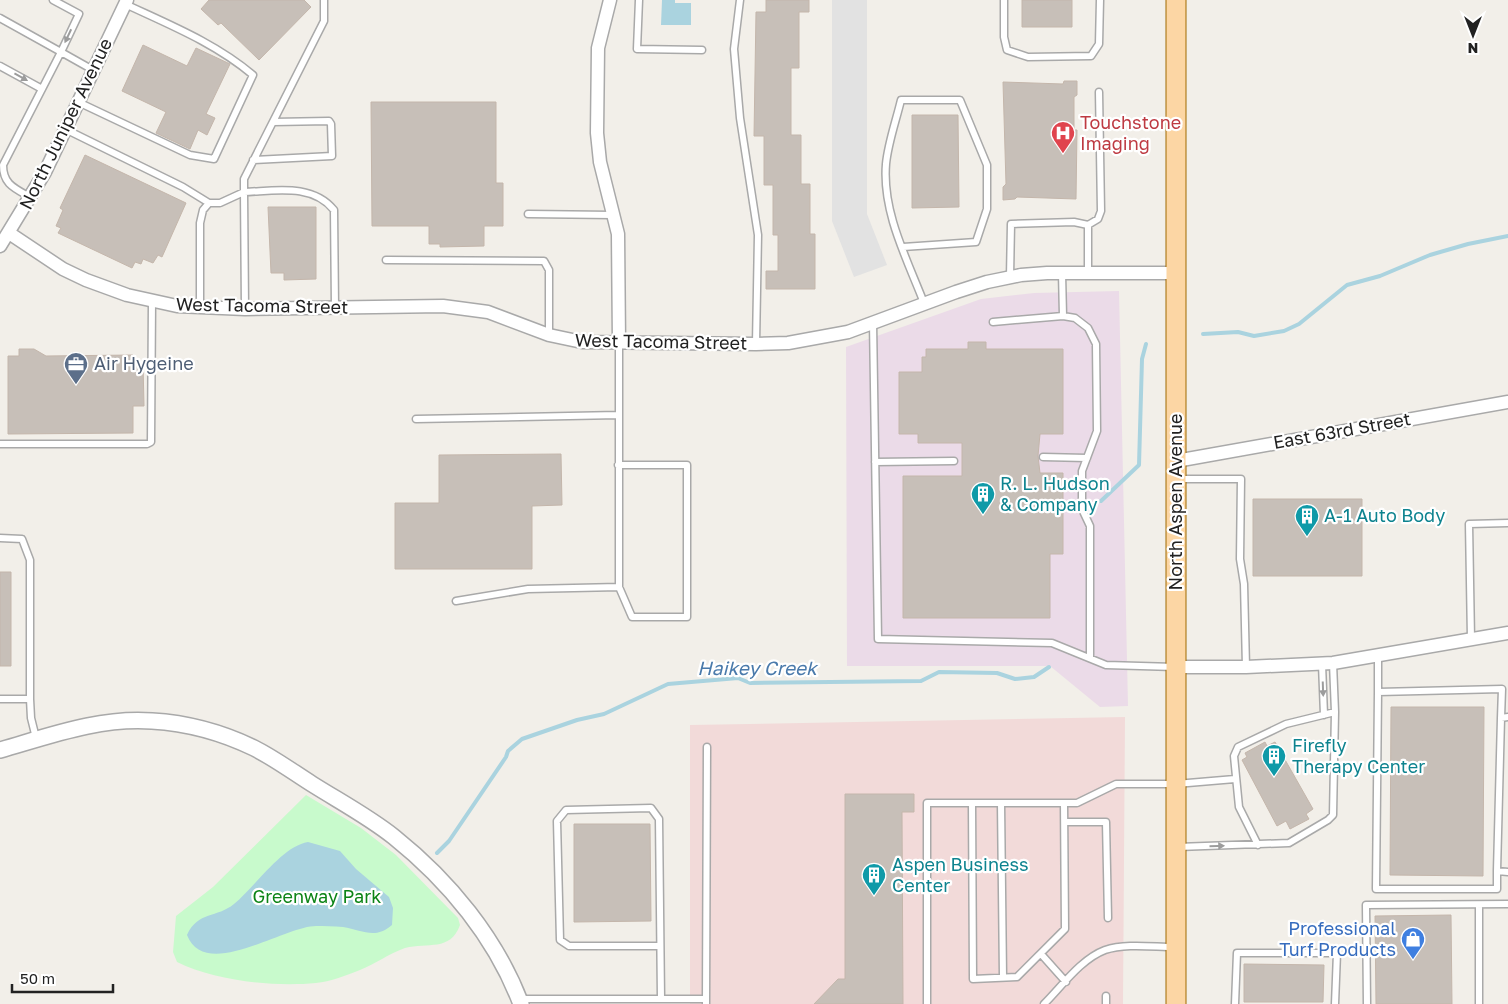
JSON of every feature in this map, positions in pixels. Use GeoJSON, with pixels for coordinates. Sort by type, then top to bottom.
{"type":"FeatureCollection","features":[{"type":"Feature","properties":{"kind":"main road","name":"North Aspen Avenue"},"geometry":{"type":"LineString","coordinates":[[1176,0],[1176,1004]]}},
{"type":"Feature","properties":{"kind":"street"},"geometry":{"type":"LineString","coordinates":[[610,0],[598,48],[597,133],[600,162],[614,215],[620,254],[619,344]]}},
{"type":"Feature","properties":{"kind":"street","name":"North Juniper Avenue"},"geometry":{"type":"LineString","coordinates":[[0,246],[10,233],[31,197],[126,2]]}},
{"type":"Feature","properties":{"kind":"street","name":"West Tacoma Street"},"geometry":{"type":"LineString","coordinates":[[10,233],[48,259],[86,280],[152,302],[200,308],[245,309],[443,306],[470,308],[504,317],[549,335],[582,342],[619,344],[788,343],[848,332],[924,303],[987,282],[1010,277],[1062,273],[1176,273]]}},
{"type":"Feature","properties":{"kind":"street","name":"East 63rd Street"},"geometry":{"type":"LineString","coordinates":[[1176,470],[1508,402]]}},
{"type":"Feature","properties":{"kind":"street"},"geometry":{"type":"LineString","coordinates":[[1176,667],[1327,664],[1378,657],[1508,633]]}},
{"type":"Feature","properties":{"kind":"street"},"geometry":{"type":"LineString","coordinates":[[0,750],[76,728],[116,722],[151,721],[197,728],[253,748],[358,812],[393,836],[428,866],[458,898],[484,933],[520,1002]]}},
{"type":"Feature","properties":{"kind":"lane"},"geometry":{"type":"LineString","coordinates":[[31,197],[8,185],[3,175],[3,164],[30,116],[78,14],[54,0]]}},
{"type":"Feature","properties":{"kind":"lane"},"geometry":{"type":"LineString","coordinates":[[245,309],[244,179],[324,21],[324,0]]}},
{"type":"Feature","properties":{"kind":"lane"},"geometry":{"type":"LineString","coordinates":[[639,0],[637,49],[702,50]]}},
{"type":"Feature","properties":{"kind":"lane"},"geometry":{"type":"LineString","coordinates":[[740,0],[734,49],[740,118],[758,236],[756,344]]}},
{"type":"Feature","properties":{"kind":"lane"},"geometry":{"type":"LineString","coordinates":[[1004,0],[1004,37],[1007,50],[1028,57],[1091,56],[1099,44],[1100,0]]}},
{"type":"Feature","properties":{"kind":"lane"},"geometry":{"type":"LineString","coordinates":[[78,102],[190,155],[214,159],[253,75],[230,56],[213,46],[126,2]]}},
{"type":"Feature","properties":{"kind":"lane"},"geometry":{"type":"LineString","coordinates":[[0,18],[93,70]]}},
{"type":"Feature","properties":{"kind":"lane"},"geometry":{"type":"LineString","coordinates":[[0,66],[42,89]]}},
{"type":"Feature","properties":{"kind":"lane"},"geometry":{"type":"LineString","coordinates":[[1010,277],[1011,224],[1074,222],[1088,225],[1098,220],[1101,211],[1099,92]]}},
{"type":"Feature","properties":{"kind":"lane"},"geometry":{"type":"LineString","coordinates":[[903,247],[976,242],[987,209],[987,165],[960,100],[901,100],[886,164],[888,208],[924,303]]}},
{"type":"Feature","properties":{"kind":"lane"},"geometry":{"type":"LineString","coordinates":[[253,160],[332,156],[331,124],[329,121],[273,122]]}},
{"type":"Feature","properties":{"kind":"lane"},"geometry":{"type":"LineString","coordinates":[[65,129],[183,187],[209,203],[220,203],[244,192],[313,193],[326,201],[334,210],[334,307]]}},
{"type":"Feature","properties":{"kind":"lane"},"geometry":{"type":"LineString","coordinates":[[200,308],[200,223],[203,210],[209,203]]}},
{"type":"Feature","properties":{"kind":"lane"},"geometry":{"type":"LineString","coordinates":[[528,214],[614,215]]}},
{"type":"Feature","properties":{"kind":"lane"},"geometry":{"type":"LineString","coordinates":[[1088,225],[1088,273]]}},
{"type":"Feature","properties":{"kind":"lane"},"geometry":{"type":"LineString","coordinates":[[386,260],[544,261],[549,270],[549,335]]}},
{"type":"Feature","properties":{"kind":"lane"},"geometry":{"type":"LineString","coordinates":[[1062,273],[1063,316]]}},
{"type":"Feature","properties":{"kind":"lane"},"geometry":{"type":"LineString","coordinates":[[0,444],[137,444],[151,442],[152,302]]}},
{"type":"Feature","properties":{"kind":"lane"},"geometry":{"type":"LineString","coordinates":[[993,322],[1063,316],[1075,318],[1088,328],[1096,344],[1097,431],[1082,471],[1082,509],[1090,526],[1090,658]]}},
{"type":"Feature","properties":{"kind":"lane"},"geometry":{"type":"LineString","coordinates":[[873,322],[878,639],[1052,644],[1106,665],[1176,667]]}},
{"type":"Feature","properties":{"kind":"lane"},"geometry":{"type":"LineString","coordinates":[[618,465],[687,465],[687,617],[632,617],[619,587],[618,465],[618,416],[619,344]]}},
{"type":"Feature","properties":{"kind":"lane"},"geometry":{"type":"LineString","coordinates":[[416,419],[618,416]]}},
{"type":"Feature","properties":{"kind":"lane"},"geometry":{"type":"LineString","coordinates":[[1043,457],[1087,458]]}},
{"type":"Feature","properties":{"kind":"lane"},"geometry":{"type":"LineString","coordinates":[[875,462],[954,461]]}},
{"type":"Feature","properties":{"kind":"lane"},"geometry":{"type":"LineString","coordinates":[[1176,470],[1241,478],[1240,559],[1244,584],[1246,667]]}},
{"type":"Feature","properties":{"kind":"lane"},"geometry":{"type":"LineString","coordinates":[[1471,639],[1469,524],[1508,523]]}},
{"type":"Feature","properties":{"kind":"lane"},"geometry":{"type":"LineString","coordinates":[[0,538],[22,540],[30,560],[30,699],[31,718],[36,739]]}},
{"type":"Feature","properties":{"kind":"lane"},"geometry":{"type":"LineString","coordinates":[[456,601],[528,589],[619,587]]}},
{"type":"Feature","properties":{"kind":"lane"},"geometry":{"type":"LineString","coordinates":[[1378,657],[1376,889],[1497,890],[1504,717],[1502,689],[1378,692]]}},
{"type":"Feature","properties":{"kind":"lane"},"geometry":{"type":"LineString","coordinates":[[1176,847],[1289,843],[1328,820],[1333,815],[1335,712],[1327,664]]}},
{"type":"Feature","properties":{"kind":"lane"},"geometry":{"type":"LineString","coordinates":[[1324,715],[1327,664]]}},
{"type":"Feature","properties":{"kind":"lane"},"geometry":{"type":"LineString","coordinates":[[0,699],[30,699]]}},
{"type":"Feature","properties":{"kind":"lane"},"geometry":{"type":"LineString","coordinates":[[1258,845],[1239,807],[1234,756],[1238,747],[1286,724],[1335,712]]}},
{"type":"Feature","properties":{"kind":"lane"},"geometry":{"type":"LineString","coordinates":[[520,1002],[661,999],[706,1002],[708,747]]}},
{"type":"Feature","properties":{"kind":"lane"},"geometry":{"type":"LineString","coordinates":[[927,1004],[927,803],[1077,803],[1116,784],[1176,784],[1235,779]]}},
{"type":"Feature","properties":{"kind":"lane"},"geometry":{"type":"LineString","coordinates":[[972,803],[973,979],[1017,977],[1065,929],[1064,803]]}},
{"type":"Feature","properties":{"kind":"lane"},"geometry":{"type":"LineString","coordinates":[[1001,803],[1003,978]]}},
{"type":"Feature","properties":{"kind":"lane"},"geometry":{"type":"LineString","coordinates":[[660,946],[569,946],[560,940],[557,821],[566,810],[651,808],[659,819],[661,999]]}},
{"type":"Feature","properties":{"kind":"lane"},"geometry":{"type":"LineString","coordinates":[[1065,822],[1106,822],[1108,918]]}},
{"type":"Feature","properties":{"kind":"lane"},"geometry":{"type":"LineString","coordinates":[[1497,872],[1508,872]]}},
{"type":"Feature","properties":{"kind":"lane"},"geometry":{"type":"LineString","coordinates":[[1479,904],[1479,1004]]}},
{"type":"Feature","properties":{"kind":"lane"},"geometry":{"type":"LineString","coordinates":[[1367,1004],[1366,905],[1508,904]]}},
{"type":"Feature","properties":{"kind":"lane"},"geometry":{"type":"LineString","coordinates":[[1044,1004],[1086,962],[1107,949],[1176,947]]}},
{"type":"Feature","properties":{"kind":"lane"},"geometry":{"type":"LineString","coordinates":[[1235,1004],[1237,953],[1336,953],[1335,1004]]}},
{"type":"Feature","properties":{"kind":"lane"},"geometry":{"type":"LineString","coordinates":[[1040,954],[1066,982]]}},
{"type":"Feature","properties":{"kind":"lane"},"geometry":{"type":"LineString","coordinates":[[1052,996],[1052,1004]]}},
{"type":"Feature","properties":{"kind":"lane"},"geometry":{"type":"LineString","coordinates":[[1106,996],[1106,1004]]}},
{"type":"Feature","properties":{"kind":"shaded area"},"geometry":{"type":"Polygon","coordinates":[[[832,0],[867,0],[867,214],[887,265],[854,277],[832,221],[832,0]]]}},
{"type":"Feature","properties":{"kind":"shaded area"},"geometry":{"type":"Polygon","coordinates":[[[1119,291],[1128,706],[1100,707],[1050,666],[847,666],[846,347],[981,299],[1034,293],[1119,291]]]}},
{"type":"Feature","properties":{"kind":"shaded area"},"geometry":{"type":"Polygon","coordinates":[[[1125,717],[1123,1004],[690,1004],[690,725],[1125,717]]]}},
{"type":"Feature","properties":{"kind":"green space","name":"Greenway Park"},"geometry":{"type":"Polygon","coordinates":[[[306,795],[361,828],[396,855],[458,918],[460,925],[456,933],[444,943],[405,948],[360,970],[333,980],[316,983],[282,984],[245,981],[209,974],[177,962],[173,952],[176,916],[213,887],[306,795]]]}},
{"type":"Feature","properties":{"kind":"water"},"geometry":{"type":"Polygon","coordinates":[[[662,0],[675,0],[675,3],[691,3],[691,25],[661,25],[662,0]]]}},
{"type":"Feature","properties":{"kind":"water"},"geometry":{"type":"Polygon","coordinates":[[[308,842],[340,851],[356,869],[389,897],[393,908],[392,925],[386,930],[374,933],[336,926],[302,928],[227,953],[210,953],[196,948],[187,935],[191,927],[202,918],[234,904],[288,851],[308,842]]]}},
{"type":"Feature","properties":{"kind":"building"},"geometry":{"type":"Polygon","coordinates":[[[209,0],[304,0],[311,7],[259,60],[221,23],[218,25],[201,9],[209,0]]]}},
{"type":"Feature","properties":{"kind":"building"},"geometry":{"type":"Polygon","coordinates":[[[766,0],[809,0],[809,12],[799,12],[799,68],[791,68],[791,135],[801,135],[801,184],[810,184],[810,234],[815,234],[815,289],[766,289],[766,271],[778,271],[778,235],[773,235],[773,185],[764,185],[764,136],[754,136],[756,12],[766,12],[766,0]]]}},
{"type":"Feature","properties":{"kind":"building"},"geometry":{"type":"Polygon","coordinates":[[[1022,0],[1072,0],[1072,27],[1022,27],[1022,0]]]}},
{"type":"Feature","properties":{"kind":"building"},"geometry":{"type":"Polygon","coordinates":[[[143,45],[187,66],[196,48],[230,64],[206,114],[215,118],[207,135],[198,130],[190,149],[156,133],[166,112],[122,91],[143,45]]]}},
{"type":"Feature","properties":{"kind":"building"},"geometry":{"type":"Polygon","coordinates":[[[1064,81],[1077,81],[1077,95],[1074,97],[1074,130],[1077,130],[1076,199],[1017,197],[1015,199],[1003,200],[1003,187],[1006,184],[1003,82],[1063,84],[1064,81]]]}},
{"type":"Feature","properties":{"kind":"building"},"geometry":{"type":"Polygon","coordinates":[[[371,102],[496,102],[496,183],[503,183],[503,226],[484,226],[484,246],[440,247],[440,244],[429,244],[429,226],[372,226],[371,102]]]}},
{"type":"Feature","properties":{"kind":"building"},"geometry":{"type":"Polygon","coordinates":[[[912,115],[958,115],[959,207],[912,208],[912,115]]]}},
{"type":"Feature","properties":{"kind":"building"},"geometry":{"type":"Polygon","coordinates":[[[85,155],[186,203],[162,257],[158,255],[153,263],[143,259],[141,264],[135,262],[132,268],[58,233],[61,228],[56,226],[63,210],[60,208],[85,155]]]}},
{"type":"Feature","properties":{"kind":"building"},"geometry":{"type":"Polygon","coordinates":[[[268,207],[316,207],[316,279],[284,280],[284,273],[271,273],[268,207]]]}},
{"type":"Feature","properties":{"kind":"building","name":"R. L. Hudson & Company"},"geometry":{"type":"Polygon","coordinates":[[[968,342],[986,342],[986,349],[1063,349],[1063,434],[1040,434],[1038,456],[1040,473],[1063,473],[1063,554],[1050,554],[1050,618],[903,618],[903,476],[962,476],[962,443],[918,443],[918,434],[899,434],[899,372],[922,372],[922,357],[926,357],[926,349],[968,349],[968,342]]]}},
{"type":"Feature","properties":{"kind":"building","name":"Air Hygeine"},"geometry":{"type":"Polygon","coordinates":[[[19,349],[34,349],[46,356],[133,355],[133,363],[143,363],[144,406],[133,406],[133,433],[8,434],[8,356],[19,356],[19,349]]]}},
{"type":"Feature","properties":{"kind":"building"},"geometry":{"type":"Polygon","coordinates":[[[561,454],[562,505],[532,506],[532,569],[395,569],[395,503],[439,503],[439,455],[561,454]]]}},
{"type":"Feature","properties":{"kind":"building","name":"A-1 Auto Body"},"geometry":{"type":"Polygon","coordinates":[[[1253,499],[1362,499],[1362,576],[1253,576],[1253,499]]]}},
{"type":"Feature","properties":{"kind":"building"},"geometry":{"type":"Polygon","coordinates":[[[0,572],[11,572],[11,666],[0,666],[0,572]]]}},
{"type":"Feature","properties":{"kind":"building"},"geometry":{"type":"Polygon","coordinates":[[[1391,707],[1484,707],[1483,876],[1390,875],[1391,707]]]}},
{"type":"Feature","properties":{"kind":"building","name":"Firefly Therapy Center"},"geometry":{"type":"Polygon","coordinates":[[[1265,742],[1267,746],[1275,742],[1313,809],[1306,814],[1309,819],[1290,829],[1286,821],[1277,826],[1242,760],[1247,757],[1245,753],[1265,742]]]}},
{"type":"Feature","properties":{"kind":"building","name":"Aspen Business Center"},"geometry":{"type":"Polygon","coordinates":[[[845,794],[914,794],[914,812],[902,812],[903,1004],[814,1004],[838,979],[845,979],[845,794]]]}},
{"type":"Feature","properties":{"kind":"building"},"geometry":{"type":"Polygon","coordinates":[[[574,824],[650,824],[651,921],[574,922],[574,824]]]}},
{"type":"Feature","properties":{"kind":"building","name":"Professional Turf Products"},"geometry":{"type":"Polygon","coordinates":[[[1451,915],[1452,1004],[1376,1004],[1375,916],[1451,915]]]}},
{"type":"Feature","properties":{"kind":"building"},"geometry":{"type":"Polygon","coordinates":[[[1244,964],[1324,965],[1323,1002],[1244,1002],[1244,964]]]}},
{"type":"Feature","properties":{"kind":"waterway","name":"Haikey Creek"},"geometry":{"type":"LineString","coordinates":[[1203,334],[1238,332],[1254,336],[1284,331],[1299,324],[1347,285],[1380,276],[1430,255],[1468,244],[1508,236]]}},
{"type":"Feature","properties":{"kind":"waterway","name":"Haikey Creek"},"geometry":{"type":"LineString","coordinates":[[1101,501],[1139,465],[1142,359],[1146,344]]}},
{"type":"Feature","properties":{"kind":"waterway","name":"Haikey Creek"},"geometry":{"type":"LineString","coordinates":[[437,853],[449,841],[506,757],[508,751],[522,739],[577,720],[604,714],[668,684],[738,678],[750,683],[921,681],[939,672],[997,673],[1015,679],[1034,677],[1049,667]]}},
{"type":"Feature","properties":{"kind":"place","name":"Touchstone Imaging"},"geometry":{"type":"Point","coordinates":[1063,154]}},
{"type":"Feature","properties":{"kind":"place","name":"Air Hygeine"},"geometry":{"type":"Point","coordinates":[76,385]}},
{"type":"Feature","properties":{"kind":"place","name":"R. L. Hudson & Company"},"geometry":{"type":"Point","coordinates":[983,515]}},
{"type":"Feature","properties":{"kind":"place","name":"A-1 Auto Body"},"geometry":{"type":"Point","coordinates":[1307,537]}},
{"type":"Feature","properties":{"kind":"place","name":"Firefly Therapy Center"},"geometry":{"type":"Point","coordinates":[1274,777]}},
{"type":"Feature","properties":{"kind":"place","name":"Aspen Business Center"},"geometry":{"type":"Point","coordinates":[874,896]}},
{"type":"Feature","properties":{"kind":"place","name":"Professional Turf Products"},"geometry":{"type":"Point","coordinates":[1413,960]}}]}
